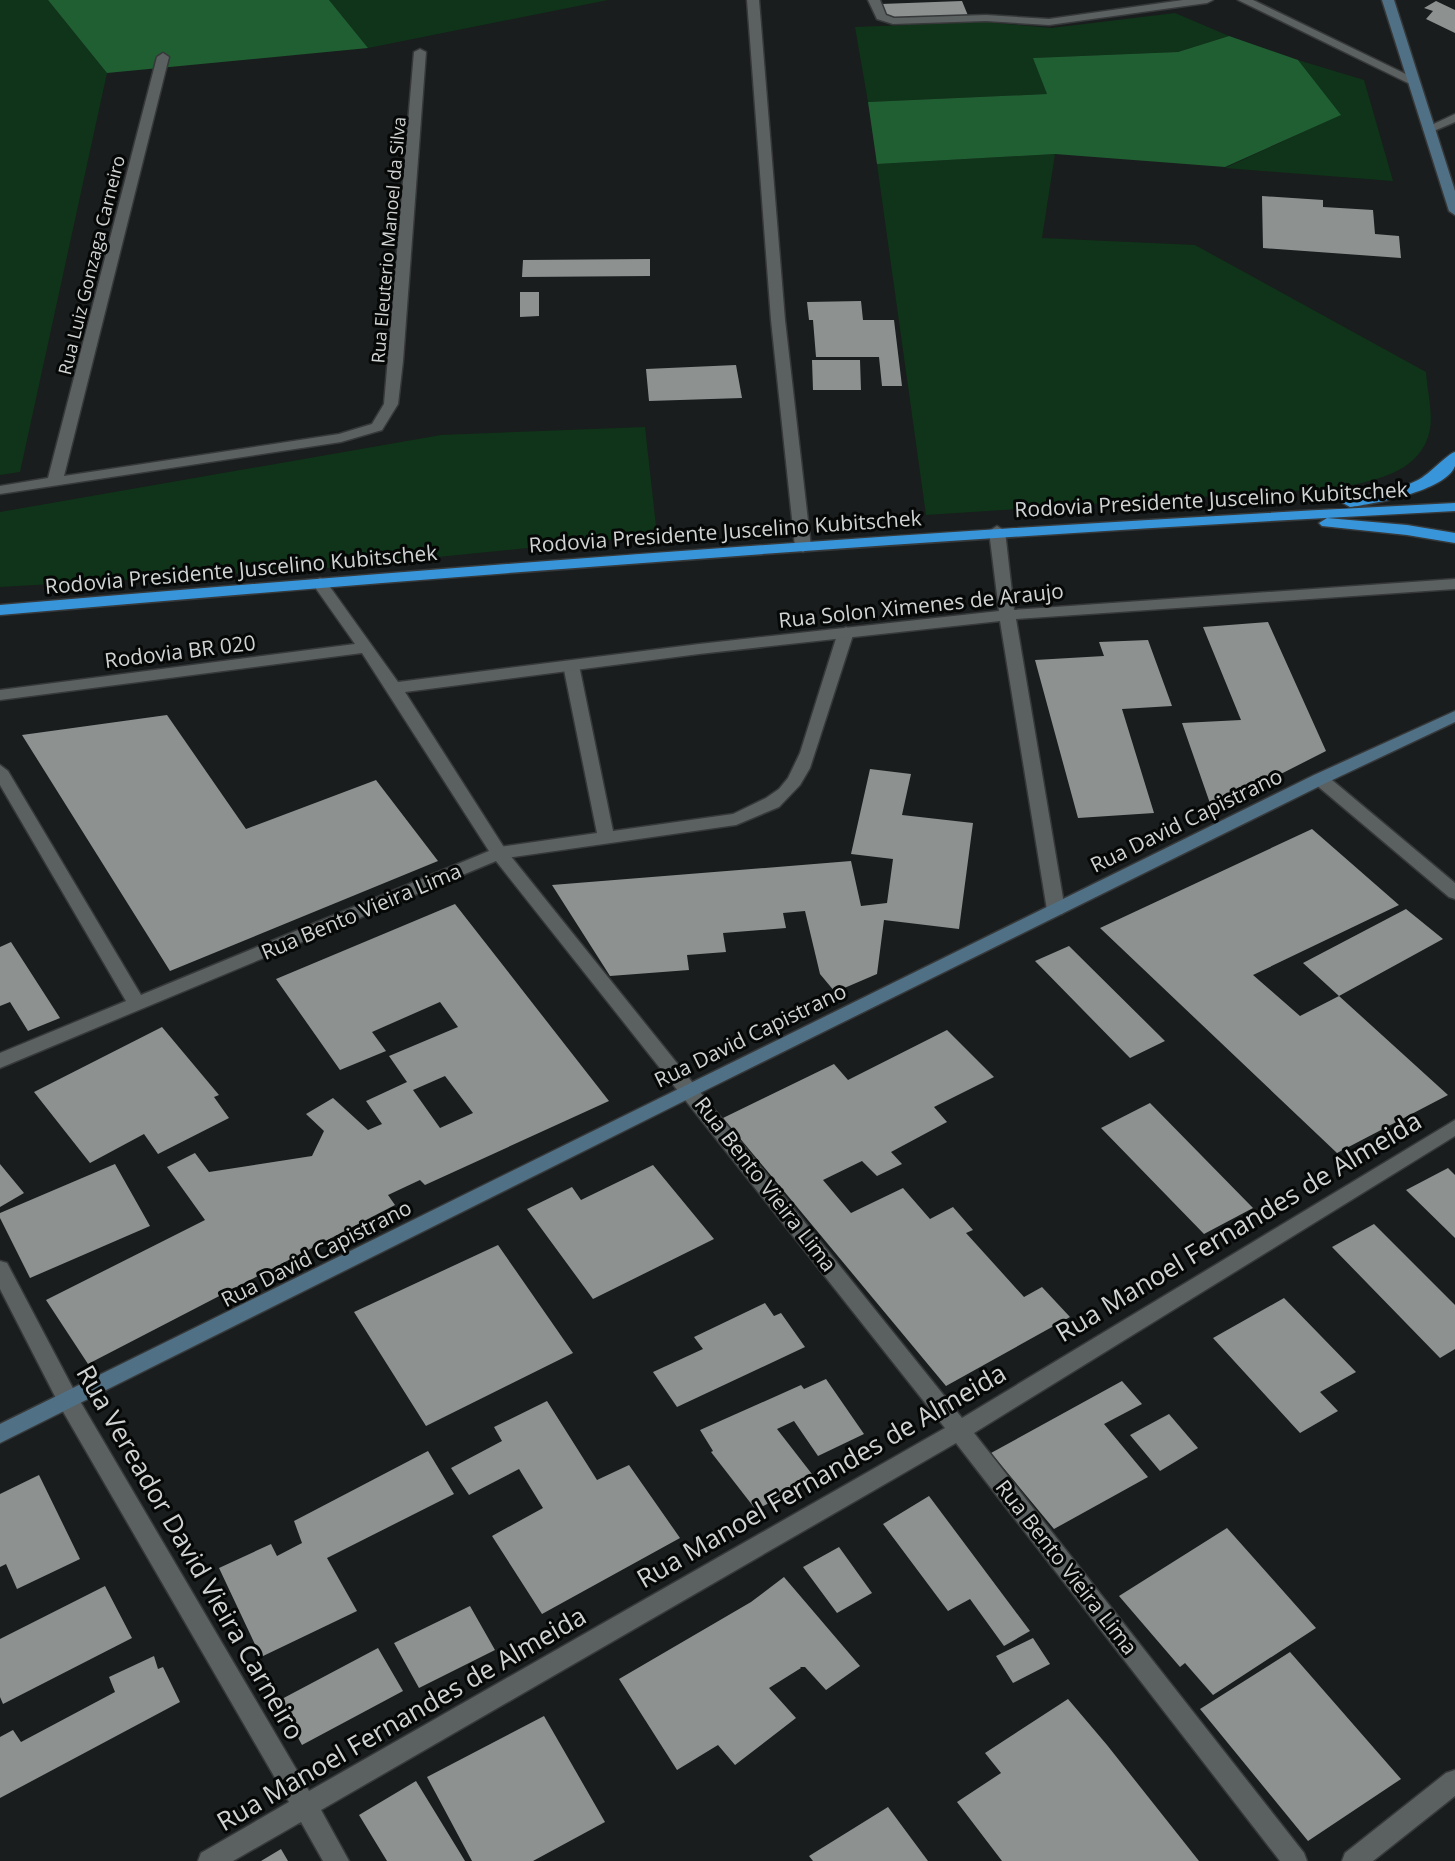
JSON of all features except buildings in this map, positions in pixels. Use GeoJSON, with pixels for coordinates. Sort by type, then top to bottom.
{"type":"FeatureCollection","features":[{"type":"Feature","properties":{"kind":"highway"},"geometry":{"type":"LineString","coordinates":[[1256,518],[1391,496],[1434,477],[1450,464],[1455,456]]}},
{"type":"Feature","properties":{"kind":"highway","name":"Rodovia Presidente Juscelino Kubitschek"},"geometry":{"type":"LineString","coordinates":[[0,610],[320,582],[997,531],[1455,507]]}},
{"type":"Feature","properties":{"kind":"highway"},"geometry":{"type":"LineString","coordinates":[[1256,518],[1407,530],[1455,538]]}},
{"type":"Feature","properties":{"kind":"street"},"geometry":{"type":"LineString","coordinates":[[753,0],[778,320],[803,547]]}},
{"type":"Feature","properties":{"kind":"street"},"geometry":{"type":"LineString","coordinates":[[874,0],[881,17],[893,21],[986,18],[1040,22],[1086,19],[1208,0]]}},
{"type":"Feature","properties":{"kind":"street"},"geometry":{"type":"LineString","coordinates":[[1244,0],[1412,80]]}},
{"type":"Feature","properties":{"kind":"street"},"geometry":{"type":"LineString","coordinates":[[1388,0],[1455,211]]}},
{"type":"Feature","properties":{"kind":"street","name":"Rua Eleuterio Manoel da Silva"},"geometry":{"type":"LineString","coordinates":[[55,481],[341,438],[377,427],[391,404],[396,361],[420,52]]}},
{"type":"Feature","properties":{"kind":"street","name":"Rua Luiz Gonzaga Carneiro"},"geometry":{"type":"LineString","coordinates":[[55,481],[163,57]]}},
{"type":"Feature","properties":{"kind":"street"},"geometry":{"type":"LineString","coordinates":[[1429,129],[1455,118]]}},
{"type":"Feature","properties":{"kind":"street"},"geometry":{"type":"LineString","coordinates":[[0,490],[55,481]]}},
{"type":"Feature","properties":{"kind":"street"},"geometry":{"type":"LineString","coordinates":[[997,531],[1007,615],[1056,909]]}},
{"type":"Feature","properties":{"kind":"street"},"geometry":{"type":"LineString","coordinates":[[320,582],[393,688],[499,853],[736,819],[764,810],[789,789],[805,768],[846,632]]}},
{"type":"Feature","properties":{"kind":"street","name":"Rua Solon Ximenes de Araujo"},"geometry":{"type":"LineString","coordinates":[[393,688],[846,632],[1007,615],[1455,584]]}},
{"type":"Feature","properties":{"kind":"street","name":"Rodovia BR 020"},"geometry":{"type":"LineString","coordinates":[[0,695],[365,648]]}},
{"type":"Feature","properties":{"kind":"street"},"geometry":{"type":"LineString","coordinates":[[571,665],[606,837]]}},
{"type":"Feature","properties":{"kind":"street","name":"Rua David Capistrano"},"geometry":{"type":"LineString","coordinates":[[0,1434],[69,1402],[691,1089],[1320,779],[1455,716]]}},
{"type":"Feature","properties":{"kind":"street"},"geometry":{"type":"LineString","coordinates":[[0,771],[137,1004]]}},
{"type":"Feature","properties":{"kind":"street"},"geometry":{"type":"LineString","coordinates":[[1320,779],[1455,893]]}},
{"type":"Feature","properties":{"kind":"street","name":"Rua Bento Vieira Lima"},"geometry":{"type":"LineString","coordinates":[[0,1061],[499,853],[691,1089],[1295,1861]]}},
{"type":"Feature","properties":{"kind":"street","name":"Rua Manoel Fernandes de Almeida"},"geometry":{"type":"LineString","coordinates":[[210,1861],[960,1430],[1455,1127]]}},
{"type":"Feature","properties":{"kind":"street","name":"Rua Vereador David Vieira Carneiro"},"geometry":{"type":"LineString","coordinates":[[0,1269],[69,1402],[337,1861]]}},
{"type":"Feature","properties":{"kind":"street"},"geometry":{"type":"LineString","coordinates":[[1354,1861],[1455,1781]]}},
{"type":"Feature","properties":{"kind":"green space"},"geometry":{"type":"Polygon","coordinates":[[[0,0],[48,0],[107,73],[20,472],[0,475],[0,0]]]}},
{"type":"Feature","properties":{"kind":"green space"},"geometry":{"type":"Polygon","coordinates":[[[48,0],[329,0],[368,48],[107,73],[48,0]]]}},
{"type":"Feature","properties":{"kind":"green space"},"geometry":{"type":"Polygon","coordinates":[[[329,0],[608,0],[368,48],[329,0]]]}},
{"type":"Feature","properties":{"kind":"green space"},"geometry":{"type":"Polygon","coordinates":[[[1175,13],[1229,36],[1178,52],[1034,58],[1047,94],[868,102],[855,27],[984,22],[1051,28],[1175,13]]]}},
{"type":"Feature","properties":{"kind":"green space"},"geometry":{"type":"Polygon","coordinates":[[[1229,36],[1298,60],[1341,115],[1225,167],[1055,154],[877,164],[868,102],[1047,94],[1033,58],[1178,52],[1229,36]]]}},
{"type":"Feature","properties":{"kind":"green space"},"geometry":{"type":"Polygon","coordinates":[[[1298,60],[1364,80],[1393,181],[1225,168],[1340,115],[1298,60]]]}},
{"type":"Feature","properties":{"kind":"green space"},"geometry":{"type":"Polygon","coordinates":[[[1055,154],[1042,238],[1195,245],[1426,372],[1431,422],[1425,444],[1417,456],[1407,465],[1380,478],[1337,488],[926,515],[877,164],[1055,154]]]}},
{"type":"Feature","properties":{"kind":"green space"},"geometry":{"type":"Polygon","coordinates":[[[645,427],[657,535],[319,569],[0,587],[0,512],[441,435],[645,427]]]}}]}
